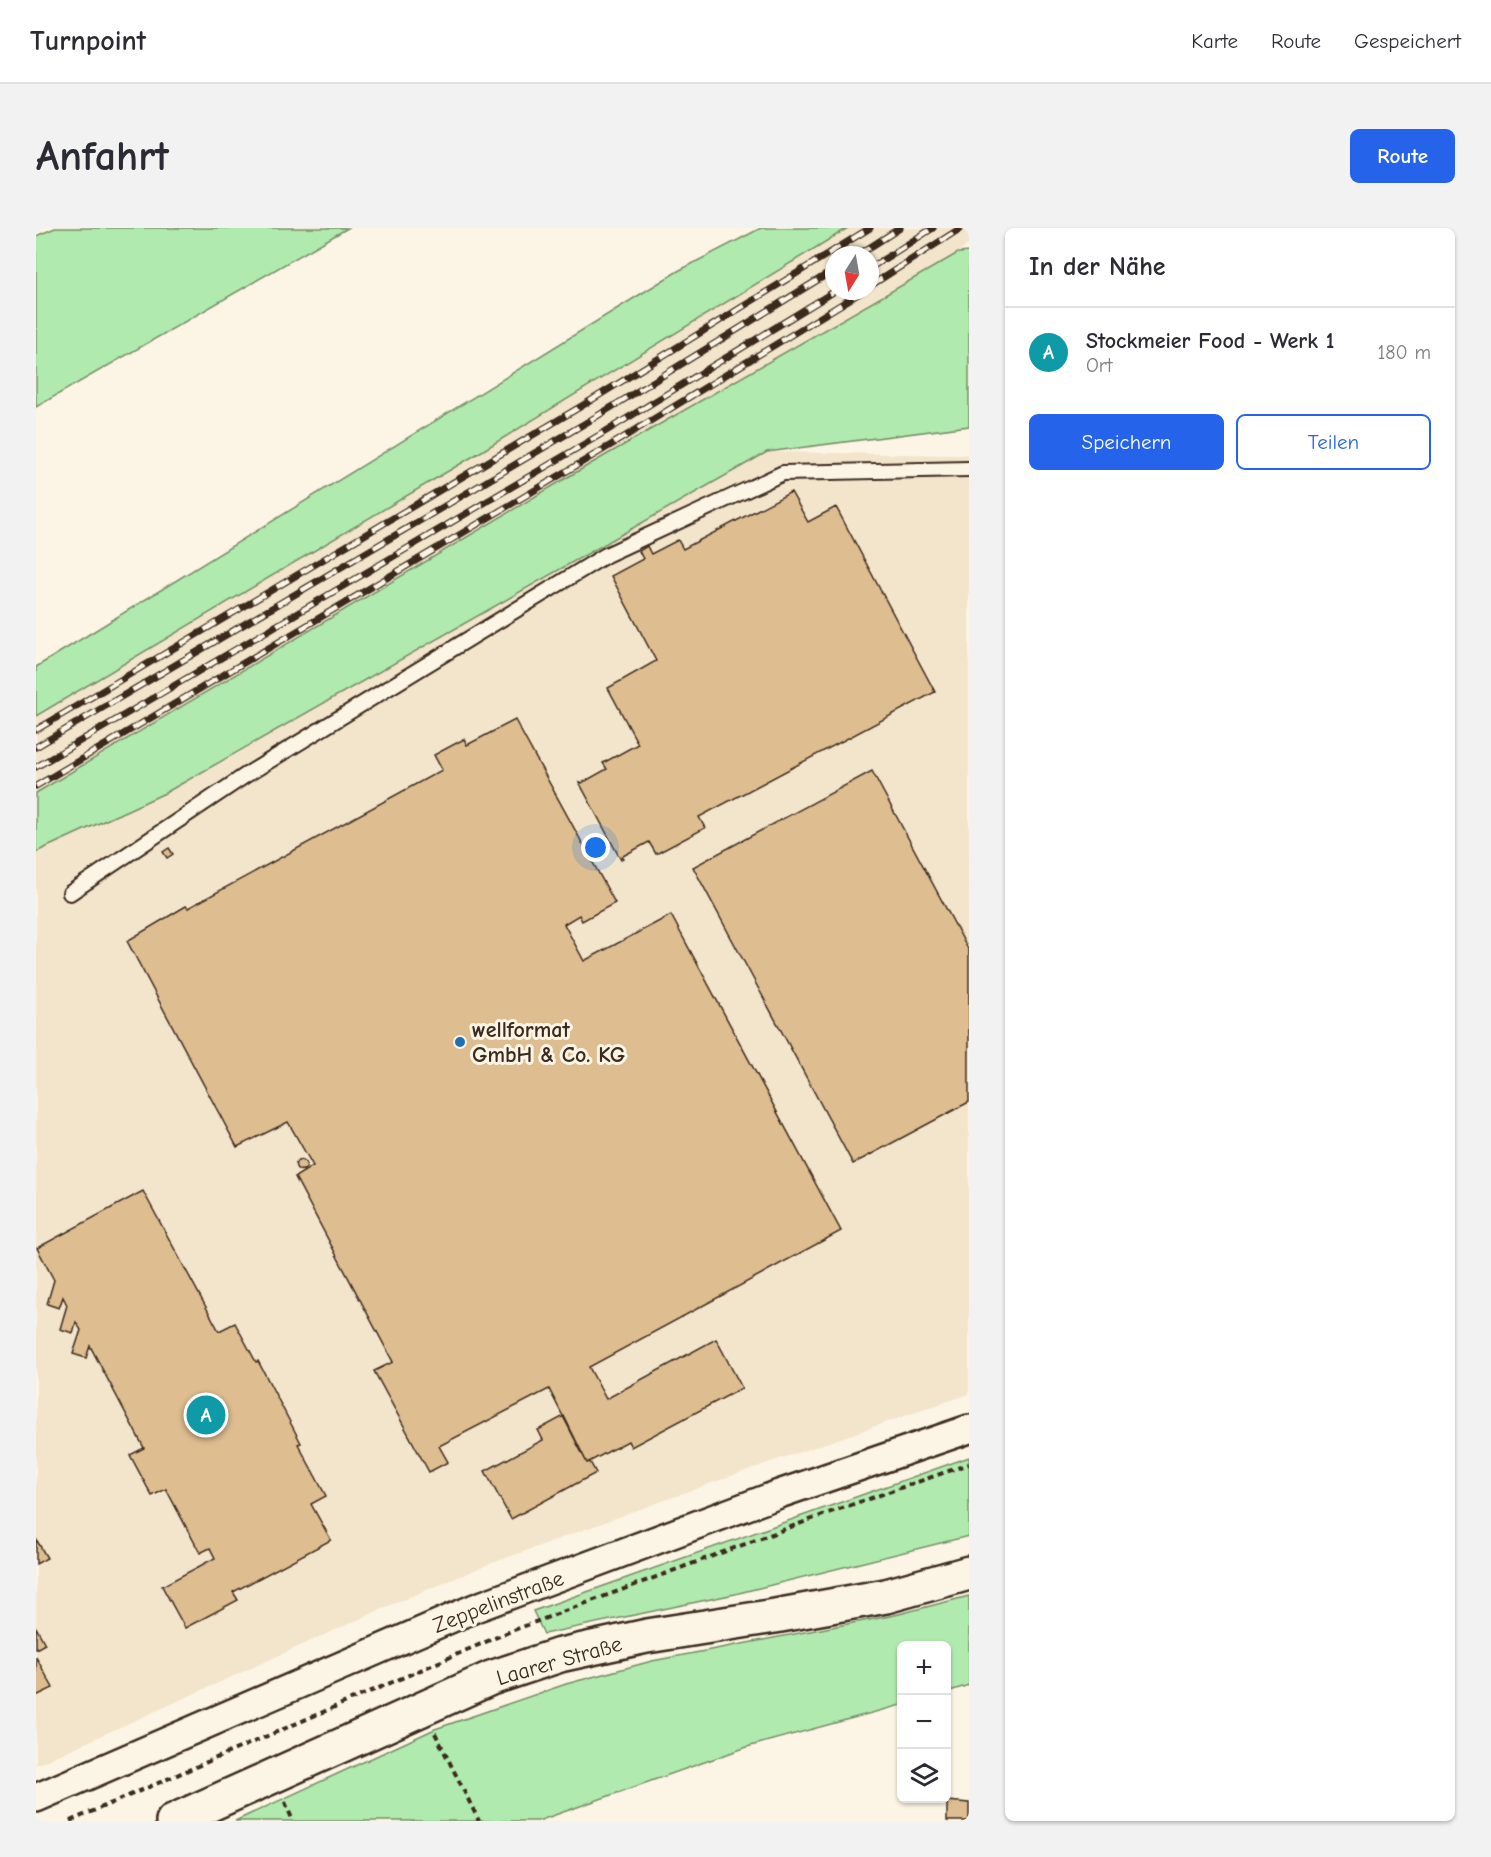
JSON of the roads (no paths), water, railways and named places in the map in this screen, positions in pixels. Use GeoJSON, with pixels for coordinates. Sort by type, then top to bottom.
{"type":"FeatureCollection","features":[{"type":"Feature","properties":{"kind":"main road","name":"Laarer Straße"},"geometry":{"type":"LineString","coordinates":[[173,1821],[491,1678],[560,1655],[648,1636],[886,1596],[969,1573]]}},
{"type":"Feature","properties":{"kind":"street","name":"Zeppelinstraße"},"geometry":{"type":"LineString","coordinates":[[36,1798],[475,1608],[779,1494],[969,1429]]}},
{"type":"Feature","properties":{"kind":"lane"},"geometry":{"type":"LineString","coordinates":[[70,893],[246,775],[606,555],[783,473],[969,469]]}},
{"type":"Feature","properties":{"kind":"railway"},"geometry":{"type":"LineString","coordinates":[[36,730],[585,404],[870,228]]}},
{"type":"Feature","properties":{"kind":"railway"},"geometry":{"type":"LineString","coordinates":[[872,246],[900,228]]}},
{"type":"Feature","properties":{"kind":"railway"},"geometry":{"type":"LineString","coordinates":[[879,262],[933,228]]}},
{"type":"Feature","properties":{"kind":"railway"},"geometry":{"type":"LineString","coordinates":[[879,280],[961,228]]}},
{"type":"Feature","properties":{"kind":"railway"},"geometry":{"type":"LineString","coordinates":[[36,747],[594,418],[825,276]]}},
{"type":"Feature","properties":{"kind":"railway"},"geometry":{"type":"LineString","coordinates":[[36,767],[603,433],[825,297]]}},
{"type":"Feature","properties":{"kind":"railway"},"geometry":{"type":"LineString","coordinates":[[36,786],[611,445],[848,300]]}},
{"type":"Feature","properties":{"kind":"place","name":"wellformat GmbH & Co. KG"},"geometry":{"type":"Point","coordinates":[460,1042]}},
{"type":"Feature","properties":{"kind":"place","name":"Stockmeier Food - Werk 1"},"geometry":{"type":"Point","coordinates":[206,1415]}}]}
